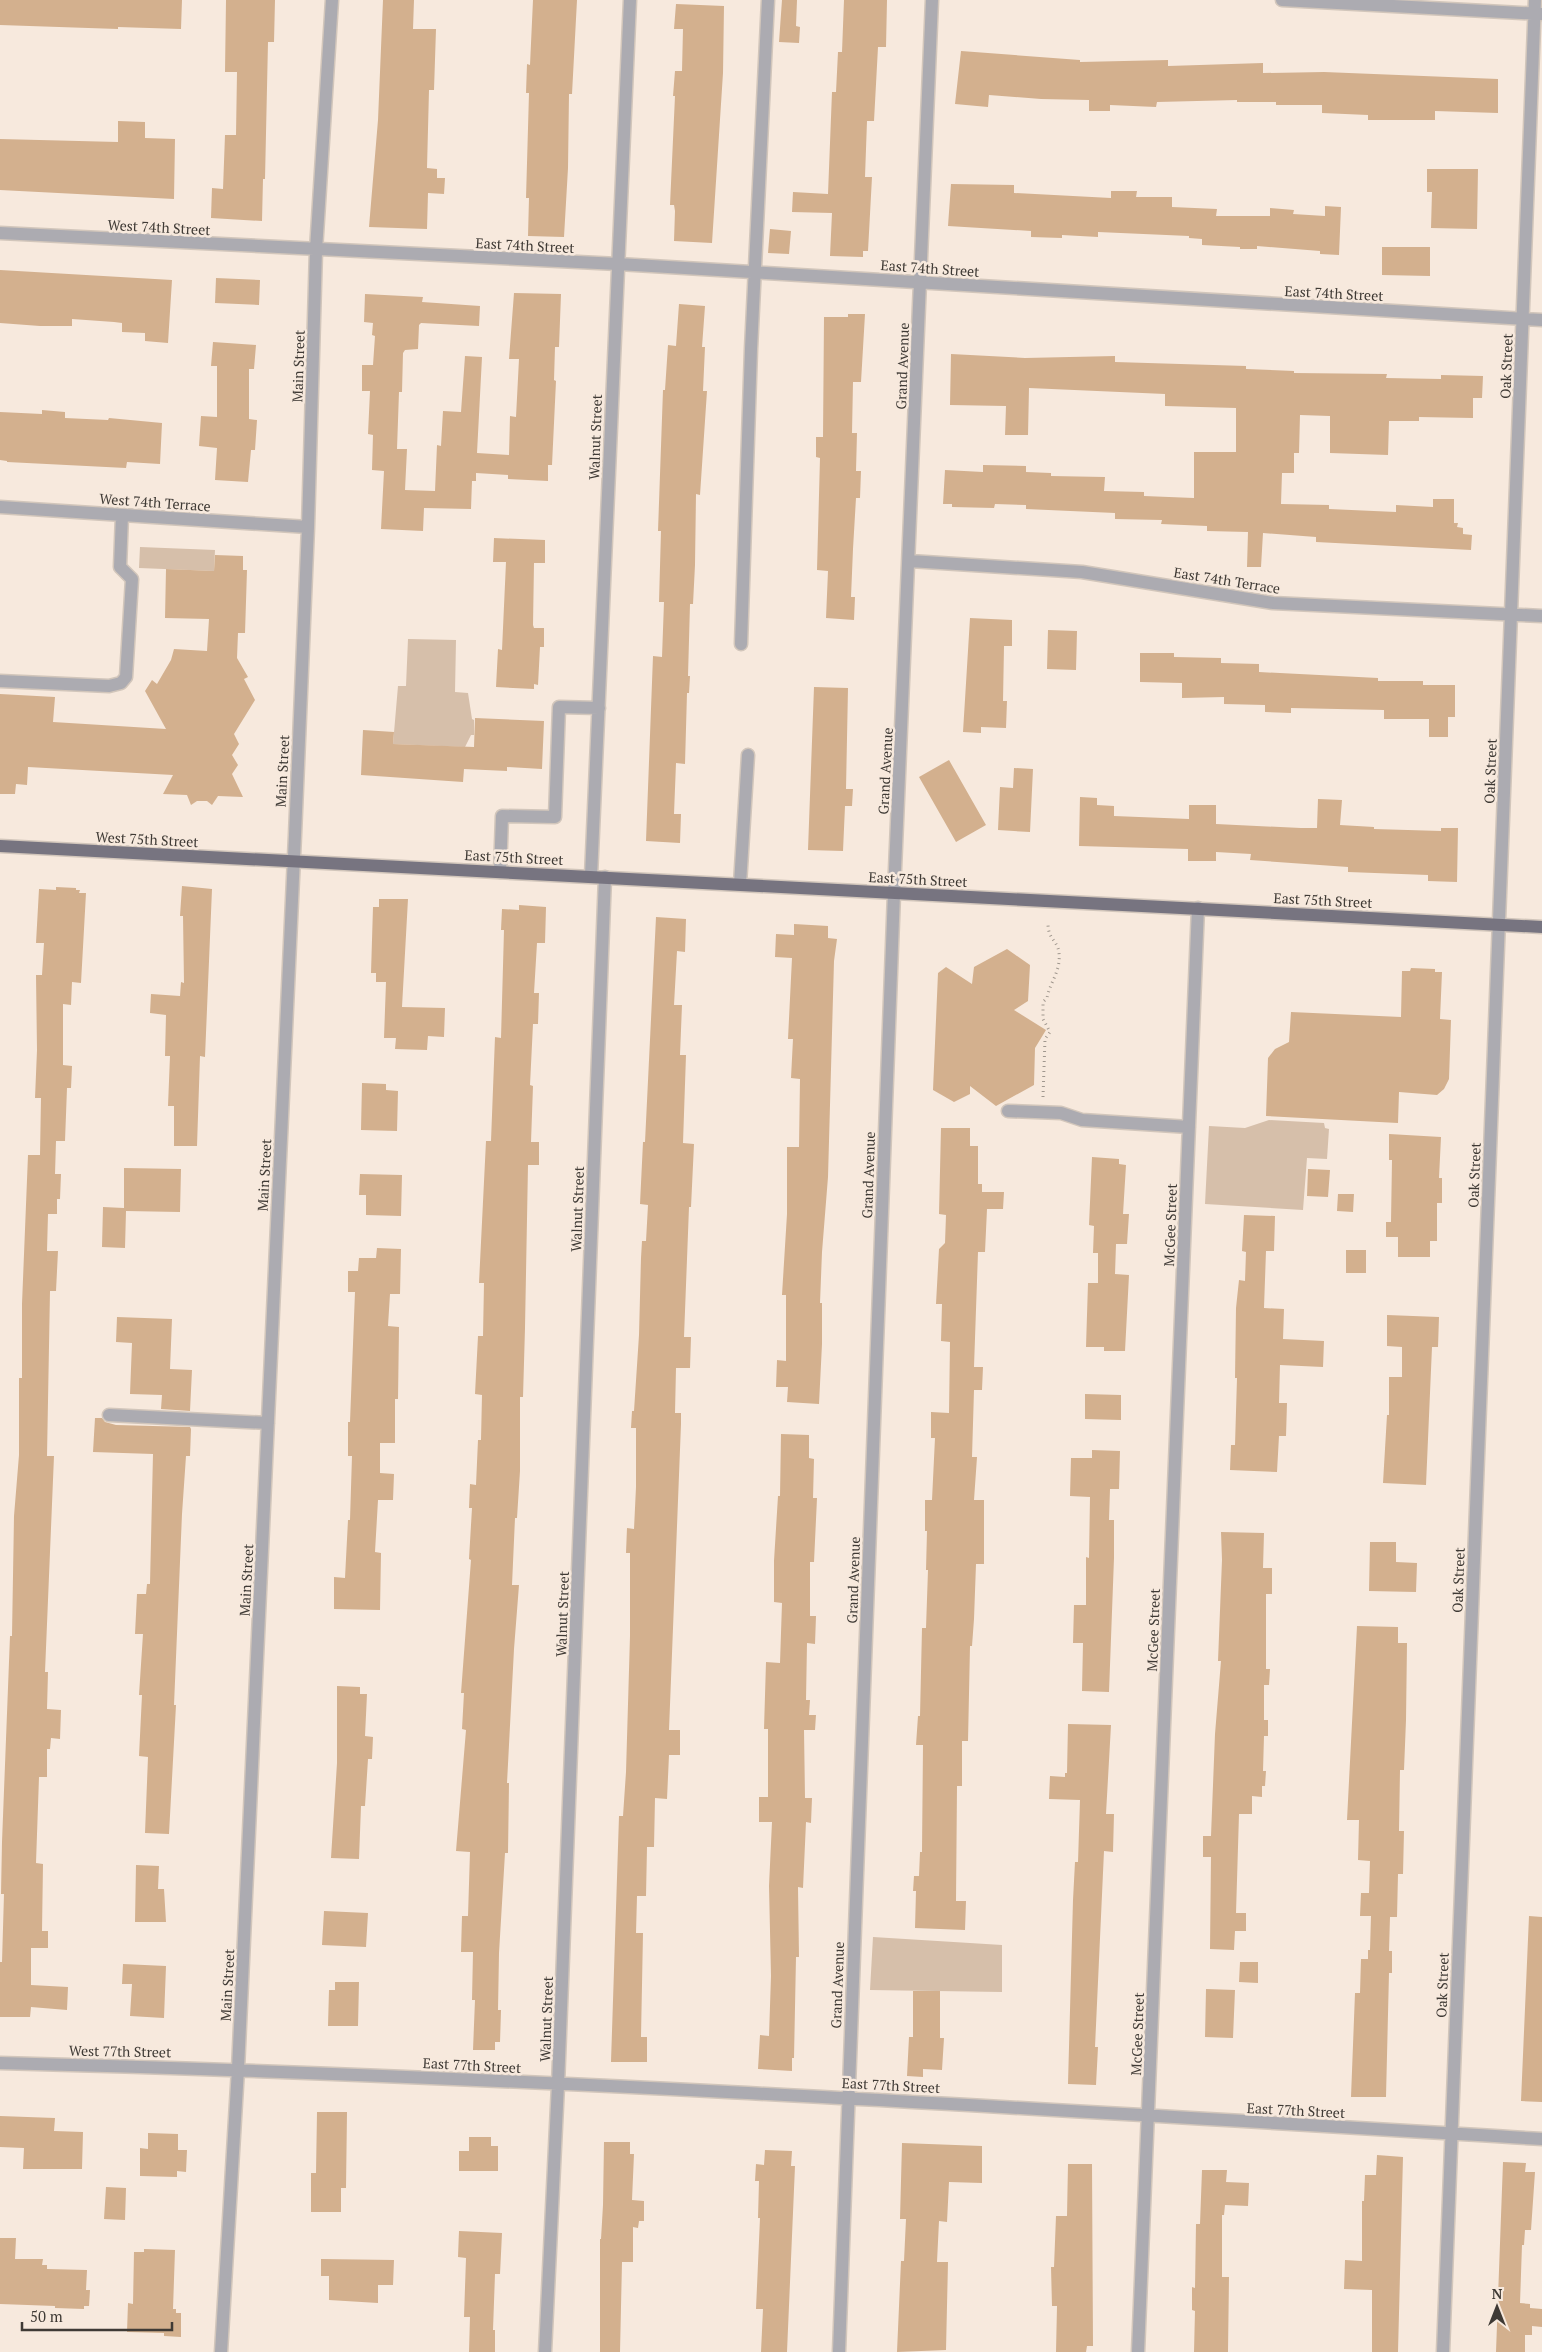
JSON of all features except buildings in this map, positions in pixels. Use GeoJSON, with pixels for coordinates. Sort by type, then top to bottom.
{"type":"FeatureCollection","features":[{"type":"Feature","properties":{"kind":"main road","name":"West 75th Street"},"geometry":{"type":"LineString","coordinates":[[0,846],[293,861]]}},
{"type":"Feature","properties":{"kind":"main road","name":"East 75th Street"},"geometry":{"type":"LineString","coordinates":[[293,861],[1542,927]]}},
{"type":"Feature","properties":{"kind":"street","name":"Main Street"},"geometry":{"type":"LineString","coordinates":[[221,2352],[238,2069],[268,1423],[308,527],[316,250],[332,0]]}},
{"type":"Feature","properties":{"kind":"street","name":"Walnut Street"},"geometry":{"type":"LineString","coordinates":[[592,876],[630,0]]}},
{"type":"Feature","properties":{"kind":"street"},"geometry":{"type":"LineString","coordinates":[[741,644],[768,0]]}},
{"type":"Feature","properties":{"kind":"street","name":"Grand Avenue"},"geometry":{"type":"LineString","coordinates":[[839,2352],[894,893],[910,561],[932,0]]}},
{"type":"Feature","properties":{"kind":"street"},"geometry":{"type":"LineString","coordinates":[[1282,0],[1538,14]]}},
{"type":"Feature","properties":{"kind":"street","name":"Oak Street"},"geometry":{"type":"LineString","coordinates":[[1443,2352],[1511,614],[1538,14],[1535,0]]}},
{"type":"Feature","properties":{"kind":"street","name":"West 74th Street"},"geometry":{"type":"LineString","coordinates":[[0,233],[316,250]]}},
{"type":"Feature","properties":{"kind":"street","name":"East 74th Street"},"geometry":{"type":"LineString","coordinates":[[316,250],[618,264],[1542,320]]}},
{"type":"Feature","properties":{"kind":"street","name":"West 74th Terrace"},"geometry":{"type":"LineString","coordinates":[[0,507],[308,527]]}},
{"type":"Feature","properties":{"kind":"street"},"geometry":{"type":"LineString","coordinates":[[0,681],[109,686],[121,682],[126,677],[132,579],[120,567],[122,515]]}},
{"type":"Feature","properties":{"kind":"street","name":"East 74th Terrace"},"geometry":{"type":"LineString","coordinates":[[910,561],[1082,572],[1273,603],[1542,616]]}},
{"type":"Feature","properties":{"kind":"street"},"geometry":{"type":"LineString","coordinates":[[500,872],[502,816],[555,818],[559,707],[599,708]]}},
{"type":"Feature","properties":{"kind":"street"},"geometry":{"type":"LineString","coordinates":[[740,884],[748,755]]}},
{"type":"Feature","properties":{"kind":"street","name":"Walnut Street"},"geometry":{"type":"LineString","coordinates":[[545,2352],[558,2085],[605,877]]}},
{"type":"Feature","properties":{"kind":"street","name":"McGee Street"},"geometry":{"type":"LineString","coordinates":[[1138,2352],[1198,908]]}},
{"type":"Feature","properties":{"kind":"street"},"geometry":{"type":"LineString","coordinates":[[1008,1111],[1061,1113],[1082,1120],[1189,1127]]}},
{"type":"Feature","properties":{"kind":"street"},"geometry":{"type":"LineString","coordinates":[[109,1415],[268,1423]]}},
{"type":"Feature","properties":{"kind":"street","name":"West 77th Street"},"geometry":{"type":"LineString","coordinates":[[0,2063],[238,2069]]}},
{"type":"Feature","properties":{"kind":"street","name":"East 77th Street"},"geometry":{"type":"LineString","coordinates":[[238,2069],[848,2097],[1542,2139]]}},
{"type":"Feature","properties":{"kind":"path"},"geometry":{"type":"LineString","coordinates":[[1043,1113],[1045,1039],[1050,1032],[1043,1019],[1043,1002],[1047,998],[1049,988],[1058,971],[1059,957],[1057,946],[1049,937],[1048,924]]}},
{"type":"Feature","properties":{"kind":"shaded area"},"geometry":{"type":"Polygon","coordinates":[[[140,547],[215,550],[214,571],[139,568],[140,547]]]}},
{"type":"Feature","properties":{"kind":"shaded area"},"geometry":{"type":"Polygon","coordinates":[[[408,639],[456,640],[455,692],[468,693],[472,719],[474,720],[474,735],[471,735],[465,747],[393,744],[398,686],[406,686],[408,639]]]}},
{"type":"Feature","properties":{"kind":"shaded area"},"geometry":{"type":"Polygon","coordinates":[[[1269,1120],[1324,1123],[1325,1128],[1329,1129],[1327,1159],[1307,1158],[1303,1210],[1205,1204],[1209,1126],[1245,1128],[1269,1120]]]}},
{"type":"Feature","properties":{"kind":"shaded area"},"geometry":{"type":"Polygon","coordinates":[[[873,1937],[1002,1945],[1002,1992],[870,1990],[873,1937]]]}}]}
